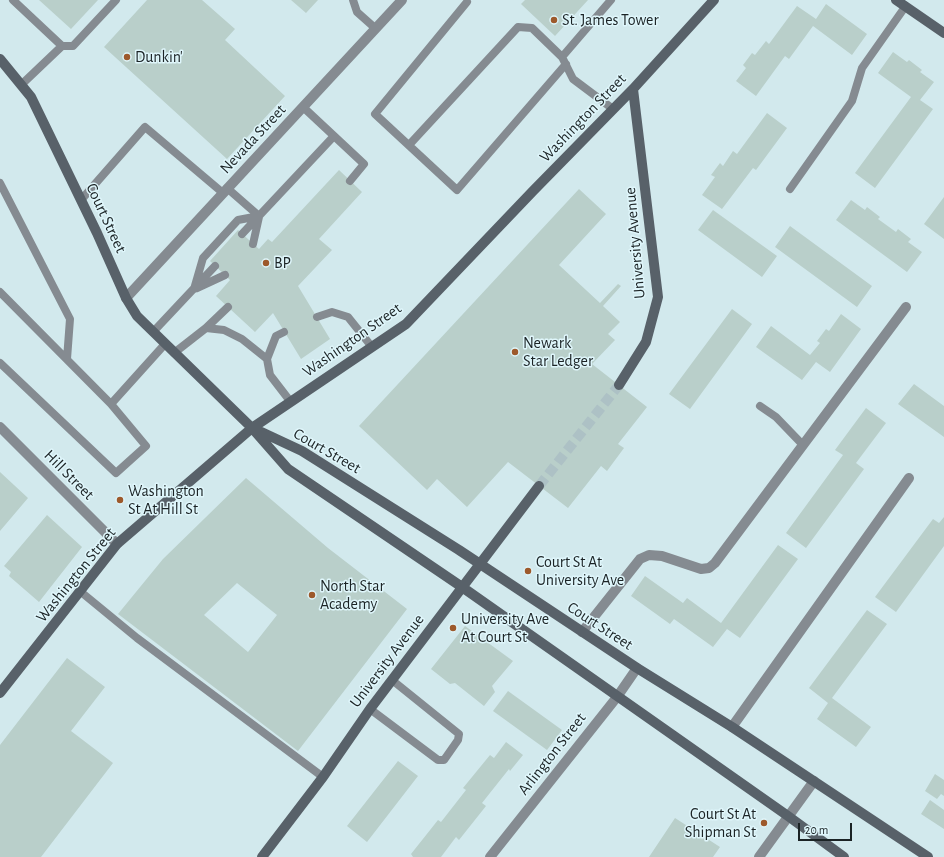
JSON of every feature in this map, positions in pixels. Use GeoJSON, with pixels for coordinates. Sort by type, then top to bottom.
{"type":"FeatureCollection","features":[{"type":"Feature","properties":{"kind":"street","name":"Nevada Street"},"geometry":{"type":"LineString","coordinates":[[126,298],[402,0]]}},
{"type":"Feature","properties":{"kind":"street","name":"Washington Street"},"geometry":{"type":"LineString","coordinates":[[0,693],[81,592],[117,544],[252,428],[406,324],[633,89],[714,0]]}},
{"type":"Feature","properties":{"kind":"street"},"geometry":{"type":"LineString","coordinates":[[896,0],[944,33]]}},
{"type":"Feature","properties":{"kind":"street","name":"Court Street"},"geometry":{"type":"LineString","coordinates":[[1,63],[31,97],[126,298],[137,316],[252,428],[288,469],[462,587],[844,857]]}},
{"type":"Feature","properties":{"kind":"street","name":"University Avenue"},"geometry":{"type":"LineString","coordinates":[[619,385],[646,342],[658,297],[633,89]]}},
{"type":"Feature","properties":{"kind":"street"},"geometry":{"type":"LineString","coordinates":[[582,632],[617,586],[640,559],[649,555],[662,556],[702,569],[709,568],[715,563],[802,444],[906,307]]}},
{"type":"Feature","properties":{"kind":"street","name":"Hill Street"},"geometry":{"type":"LineString","coordinates":[[0,427],[117,544]]}},
{"type":"Feature","properties":{"kind":"street","name":"Court Street"},"geometry":{"type":"LineString","coordinates":[[252,428],[302,451],[480,564],[637,668],[732,727],[928,857]]}},
{"type":"Feature","properties":{"kind":"street"},"geometry":{"type":"LineString","coordinates":[[732,727],[909,478]]}},
{"type":"Feature","properties":{"kind":"street","name":"University Avenue"},"geometry":{"type":"LineString","coordinates":[[262,857],[323,777],[370,709],[539,486]]}},
{"type":"Feature","properties":{"kind":"street","name":"Arlington Street"},"geometry":{"type":"LineString","coordinates":[[490,857],[617,696],[637,668]]}},
{"type":"Feature","properties":{"kind":"street"},"geometry":{"type":"LineString","coordinates":[[759,857],[814,781]]}},
{"type":"Feature","properties":{"kind":"lane"},"geometry":{"type":"LineString","coordinates":[[13,0],[62,46],[73,46],[116,0]]}},
{"type":"Feature","properties":{"kind":"lane"},"geometry":{"type":"LineString","coordinates":[[353,0],[357,12],[376,28]]}},
{"type":"Feature","properties":{"kind":"lane"},"geometry":{"type":"LineString","coordinates":[[467,2],[375,114],[457,190],[564,61],[611,0]]}},
{"type":"Feature","properties":{"kind":"lane"},"geometry":{"type":"LineString","coordinates":[[790,189],[852,101],[862,68],[905,6]]}},
{"type":"Feature","properties":{"kind":"lane"},"geometry":{"type":"LineString","coordinates":[[409,145],[518,27],[532,28],[564,61],[573,79],[613,109]]}},
{"type":"Feature","properties":{"kind":"lane"},"geometry":{"type":"LineString","coordinates":[[21,85],[62,46]]}},
{"type":"Feature","properties":{"kind":"lane"},"geometry":{"type":"LineString","coordinates":[[303,107],[364,164],[350,181]]}},
{"type":"Feature","properties":{"kind":"lane"},"geometry":{"type":"LineString","coordinates":[[81,200],[145,127],[225,191],[259,216]]}},
{"type":"Feature","properties":{"kind":"lane"},"geometry":{"type":"LineString","coordinates":[[242,234],[334,136]]}},
{"type":"Feature","properties":{"kind":"lane"},"geometry":{"type":"LineString","coordinates":[[0,183],[70,319],[67,359]]}},
{"type":"Feature","properties":{"kind":"lane"},"geometry":{"type":"LineString","coordinates":[[253,244],[259,216]]}},
{"type":"Feature","properties":{"kind":"lane"},"geometry":{"type":"LineString","coordinates":[[194,289],[203,258],[238,220],[259,216]]}},
{"type":"Feature","properties":{"kind":"lane"},"geometry":{"type":"LineString","coordinates":[[153,332],[215,266]]}},
{"type":"Feature","properties":{"kind":"lane"},"geometry":{"type":"LineString","coordinates":[[194,289],[225,275]]}},
{"type":"Feature","properties":{"kind":"lane"},"geometry":{"type":"LineString","coordinates":[[0,292],[111,404],[146,446],[116,473],[0,363]]}},
{"type":"Feature","properties":{"kind":"lane"},"geometry":{"type":"LineString","coordinates":[[174,353],[206,328],[228,307]]}},
{"type":"Feature","properties":{"kind":"lane"},"geometry":{"type":"LineString","coordinates":[[317,317],[332,312],[348,317],[372,347]]}},
{"type":"Feature","properties":{"kind":"lane"},"geometry":{"type":"LineString","coordinates":[[206,328],[224,330],[242,339],[267,359]]}},
{"type":"Feature","properties":{"kind":"lane"},"geometry":{"type":"LineString","coordinates":[[284,332],[276,336],[267,359],[270,375],[290,401]]}},
{"type":"Feature","properties":{"kind":"lane"},"geometry":{"type":"LineString","coordinates":[[111,404],[165,344]]}},
{"type":"Feature","properties":{"kind":"lane"},"geometry":{"type":"LineString","coordinates":[[760,406],[776,417],[802,444]]}},
{"type":"Feature","properties":{"kind":"lane"},"geometry":{"type":"LineString","coordinates":[[81,592],[137,638],[323,777]]}},
{"type":"Feature","properties":{"kind":"lane"},"geometry":{"type":"LineString","coordinates":[[370,709],[438,760],[444,760],[458,740],[459,734],[392,680]]}},
{"type":"Feature","properties":{"kind":"building"},"geometry":{"type":"Polygon","coordinates":[[[39,0],[98,0],[71,29],[39,0]]]}},
{"type":"Feature","properties":{"kind":"building"},"geometry":{"type":"Polygon","coordinates":[[[147,0],[202,0],[235,29],[225,40],[285,96],[227,159],[104,47],[147,0]]]}},
{"type":"Feature","properties":{"kind":"building"},"geometry":{"type":"Polygon","coordinates":[[[291,0],[318,0],[306,13],[291,0]]]}},
{"type":"Feature","properties":{"kind":"building","name":"St. James Tower"},"geometry":{"type":"Polygon","coordinates":[[[525,0],[588,0],[555,36],[521,4],[525,0]]]}},
{"type":"Feature","properties":{"kind":"building"},"geometry":{"type":"Polygon","coordinates":[[[826,4],[867,34],[852,55],[813,26],[789,59],[785,56],[756,96],[736,81],[746,68],[743,65],[752,53],[755,55],[766,41],[769,44],[797,6],[816,19],[826,4]]]}},
{"type":"Feature","properties":{"kind":"building"},"geometry":{"type":"Polygon","coordinates":[[[893,52],[907,62],[909,60],[922,70],[920,72],[934,82],[920,100],[933,109],[875,188],[855,173],[911,97],[878,73],[893,52]]]}},
{"type":"Feature","properties":{"kind":"building"},"geometry":{"type":"Polygon","coordinates":[[[767,113],[787,128],[756,170],[753,168],[722,209],[702,195],[715,177],[711,175],[720,163],[723,166],[733,151],[737,154],[767,113]]]}},
{"type":"Feature","properties":{"kind":"building","name":"BP"},"geometry":{"type":"Polygon","coordinates":[[[339,170],[362,192],[319,239],[332,250],[298,286],[330,339],[301,359],[273,313],[255,332],[216,296],[230,280],[210,261],[238,230],[259,249],[268,239],[272,242],[339,170]]]}},
{"type":"Feature","properties":{"kind":"building","name":"Newark Star Ledger"},"geometry":{"type":"Polygon","coordinates":[[[579,189],[606,214],[559,265],[600,303],[618,284],[621,286],[603,306],[620,322],[608,334],[615,340],[592,364],[647,407],[618,444],[624,448],[607,471],[601,466],[568,508],[508,462],[467,507],[437,479],[427,490],[359,426],[579,189]]]}},
{"type":"Feature","properties":{"kind":"building"},"geometry":{"type":"Polygon","coordinates":[[[944,197],[944,239],[924,224],[944,197]]]}},
{"type":"Feature","properties":{"kind":"building"},"geometry":{"type":"Polygon","coordinates":[[[851,200],[865,210],[867,207],[880,217],[878,219],[896,232],[898,229],[911,239],[908,242],[922,252],[907,272],[836,220],[851,200]]]}},
{"type":"Feature","properties":{"kind":"building"},"geometry":{"type":"Polygon","coordinates":[[[713,210],[777,256],[762,277],[698,230],[713,210]]]}},
{"type":"Feature","properties":{"kind":"building"},"geometry":{"type":"Polygon","coordinates":[[[790,226],[872,286],[857,307],[775,247],[790,226]]]}},
{"type":"Feature","properties":{"kind":"building"},"geometry":{"type":"Polygon","coordinates":[[[732,309],[752,324],[690,409],[669,394],[732,309]]]}},
{"type":"Feature","properties":{"kind":"building"},"geometry":{"type":"Polygon","coordinates":[[[841,314],[861,329],[830,372],[816,362],[802,380],[756,347],[771,326],[810,355],[820,343],[817,341],[826,329],[829,331],[841,314]]]}},
{"type":"Feature","properties":{"kind":"building"},"geometry":{"type":"Polygon","coordinates":[[[914,384],[944,406],[944,437],[898,404],[914,384]]]}},
{"type":"Feature","properties":{"kind":"building"},"geometry":{"type":"Polygon","coordinates":[[[866,408],[886,423],[856,463],[864,469],[806,548],[786,533],[843,455],[835,450],[866,408]]]}},
{"type":"Feature","properties":{"kind":"building"},"geometry":{"type":"Polygon","coordinates":[[[0,472],[28,498],[0,531],[0,472]]]}},
{"type":"Feature","properties":{"kind":"building"},"geometry":{"type":"Polygon","coordinates":[[[246,478],[328,548],[407,609],[298,751],[118,614],[163,559],[246,478]],[[237,583],[204,615],[248,652],[277,615],[237,583]]]}},
{"type":"Feature","properties":{"kind":"building"},"geometry":{"type":"Polygon","coordinates":[[[47,515],[82,547],[39,602],[9,576],[11,572],[4,566],[47,515]]]}},
{"type":"Feature","properties":{"kind":"building"},"geometry":{"type":"Polygon","coordinates":[[[944,517],[944,546],[896,612],[875,597],[933,519],[939,523],[944,517]]]}},
{"type":"Feature","properties":{"kind":"building"},"geometry":{"type":"Polygon","coordinates":[[[778,545],[798,559],[740,638],[727,629],[713,647],[674,619],[670,624],[631,596],[645,576],[683,603],[687,598],[721,623],[778,545]]]}},
{"type":"Feature","properties":{"kind":"building"},"geometry":{"type":"Polygon","coordinates":[[[867,610],[887,624],[832,698],[871,727],[856,747],[817,719],[828,703],[809,688],[867,610]]]}},
{"type":"Feature","properties":{"kind":"building"},"geometry":{"type":"Polygon","coordinates":[[[465,626],[513,661],[492,686],[495,692],[484,706],[455,683],[450,684],[431,669],[465,626]]]}},
{"type":"Feature","properties":{"kind":"building"},"geometry":{"type":"Polygon","coordinates":[[[67,658],[105,687],[71,731],[113,763],[41,857],[0,857],[0,745],[67,658]]]}},
{"type":"Feature","properties":{"kind":"building"},"geometry":{"type":"Polygon","coordinates":[[[508,691],[562,730],[547,750],[493,711],[508,691]]]}},
{"type":"Feature","properties":{"kind":"building"},"geometry":{"type":"Polygon","coordinates":[[[506,742],[523,755],[510,771],[509,769],[482,803],[486,806],[459,840],[456,837],[441,857],[413,857],[411,854],[438,820],[441,822],[466,790],[463,788],[490,755],[494,758],[506,742]]]}},
{"type":"Feature","properties":{"kind":"building"},"geometry":{"type":"Polygon","coordinates":[[[398,761],[418,776],[367,842],[347,826],[398,761]]]}},
{"type":"Feature","properties":{"kind":"building"},"geometry":{"type":"Polygon","coordinates":[[[935,774],[944,780],[944,796],[941,794],[937,799],[925,791],[935,774]]]}},
{"type":"Feature","properties":{"kind":"building"},"geometry":{"type":"Polygon","coordinates":[[[930,800],[944,810],[944,829],[921,814],[930,800]]]}},
{"type":"Feature","properties":{"kind":"building"},"geometry":{"type":"Polygon","coordinates":[[[675,818],[720,847],[713,857],[649,857],[675,818]]]}},
{"type":"Feature","properties":{"kind":"tunnel"},"geometry":{"type":"LineString","coordinates":[[539,486],[619,385]]}},
{"type":"Feature","properties":{"kind":"place","name":"St. James Tower"},"geometry":{"type":"Point","coordinates":[554,20]}},
{"type":"Feature","properties":{"kind":"place","name":"Dunkin'"},"geometry":{"type":"Point","coordinates":[127,57]}},
{"type":"Feature","properties":{"kind":"place","name":"BP"},"geometry":{"type":"Point","coordinates":[266,263]}},
{"type":"Feature","properties":{"kind":"place","name":"Newark Star Ledger"},"geometry":{"type":"Point","coordinates":[515,352]}},
{"type":"Feature","properties":{"kind":"place","name":"Washington St At Hill St"},"geometry":{"type":"Point","coordinates":[120,500]}},
{"type":"Feature","properties":{"kind":"place","name":"Court St At University Ave"},"geometry":{"type":"Point","coordinates":[528,571]}},
{"type":"Feature","properties":{"kind":"place","name":"North Star Academy"},"geometry":{"type":"Point","coordinates":[312,595]}},
{"type":"Feature","properties":{"kind":"place","name":"University Ave At Court St"},"geometry":{"type":"Point","coordinates":[453,628]}},
{"type":"Feature","properties":{"kind":"place","name":"Court St At Shipman St"},"geometry":{"type":"Point","coordinates":[764,823]}}]}
